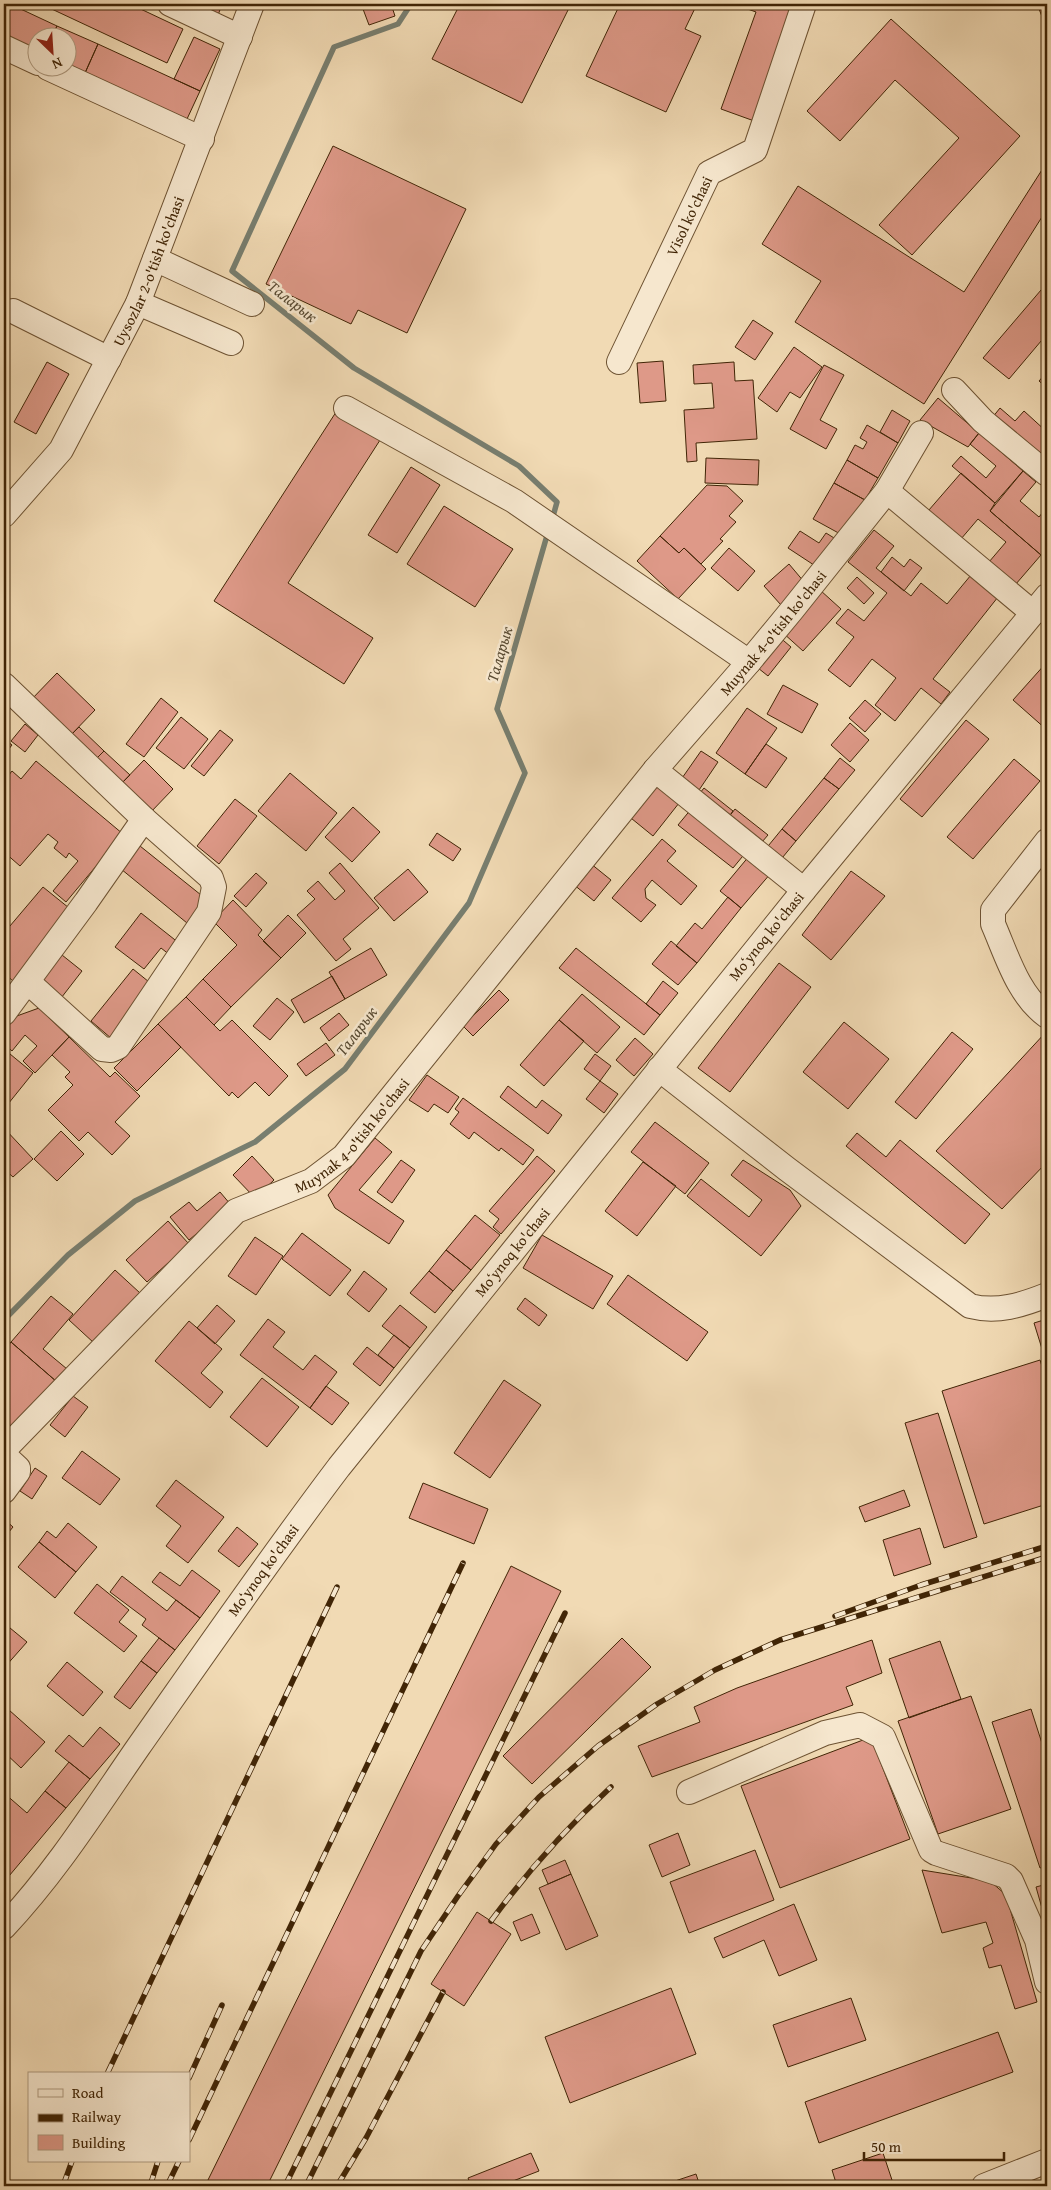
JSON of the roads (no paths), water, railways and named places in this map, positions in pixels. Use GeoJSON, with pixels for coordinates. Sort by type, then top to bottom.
{"type":"FeatureCollection","features":[{"type":"Feature","properties":{"kind":"street"},"geometry":{"type":"LineString","coordinates":[[170,4],[240,37]]}},
{"type":"Feature","properties":{"kind":"street","name":"Uysozlar 2-o'tish ko'chasi"},"geometry":{"type":"LineString","coordinates":[[4,515],[61,450],[138,303],[252,4]]}},
{"type":"Feature","properties":{"kind":"street","name":"Visol ko'chasi"},"geometry":{"type":"LineString","coordinates":[[619,362],[709,173],[755,150],[804,4]]}},
{"type":"Feature","properties":{"kind":"street"},"geometry":{"type":"LineString","coordinates":[[4,47],[28,58]]}},
{"type":"Feature","properties":{"kind":"street"},"geometry":{"type":"LineString","coordinates":[[70,78],[202,139]]}},
{"type":"Feature","properties":{"kind":"street"},"geometry":{"type":"LineString","coordinates":[[155,259],[252,304]]}},
{"type":"Feature","properties":{"kind":"street"},"geometry":{"type":"LineString","coordinates":[[138,303],[231,343]]}},
{"type":"Feature","properties":{"kind":"street"},"geometry":{"type":"LineString","coordinates":[[12,311],[109,359]]}},
{"type":"Feature","properties":{"kind":"street"},"geometry":{"type":"LineString","coordinates":[[954,390],[983,422],[1047,474]]}},
{"type":"Feature","properties":{"kind":"street"},"geometry":{"type":"LineString","coordinates":[[346,408],[514,502],[750,662]]}},
{"type":"Feature","properties":{"kind":"street","name":"Muynak 4-o'tish ko'chasi"},"geometry":{"type":"LineString","coordinates":[[4,1450],[236,1211],[311,1181],[344,1156],[655,770],[750,662],[887,491],[921,433]]}},
{"type":"Feature","properties":{"kind":"street"},"geometry":{"type":"LineString","coordinates":[[887,491],[1040,605]]}},
{"type":"Feature","properties":{"kind":"street","name":"Moʻynoq ko'chasi"},"geometry":{"type":"LineString","coordinates":[[4,1927],[21,1909],[61,1858],[259,1573],[302,1516],[659,1068],[1040,605]]}},
{"type":"Feature","properties":{"kind":"street"},"geometry":{"type":"LineString","coordinates":[[4,685],[144,819],[211,878],[214,888],[210,912],[118,1046],[110,1050],[102,1048],[28,982]]}},
{"type":"Feature","properties":{"kind":"street"},"geometry":{"type":"LineString","coordinates":[[655,770],[804,890]]}},
{"type":"Feature","properties":{"kind":"street"},"geometry":{"type":"LineString","coordinates":[[4,1013],[144,819]]}},
{"type":"Feature","properties":{"kind":"street"},"geometry":{"type":"LineString","coordinates":[[1047,841],[993,910],[992,915],[993,924],[1018,981],[1039,1010],[1047,1016]]}},
{"type":"Feature","properties":{"kind":"street"},"geometry":{"type":"LineString","coordinates":[[659,1068],[786,1170],[970,1306],[983,1310],[1014,1307],[1047,1296]]}},
{"type":"Feature","properties":{"kind":"street"},"geometry":{"type":"LineString","coordinates":[[4,1455],[18,1468],[18,1472],[4,1491]]}},
{"type":"Feature","properties":{"kind":"street"},"geometry":{"type":"LineString","coordinates":[[689,1792],[825,1733],[860,1725],[884,1737],[931,1850],[1006,1876],[1015,1887],[1037,1940],[1047,1982]]}},
{"type":"Feature","properties":{"kind":"street"},"geometry":{"type":"LineString","coordinates":[[984,2186],[1047,2161]]}},
{"type":"Feature","properties":{"kind":"waterway","name":"Таларык"},"geometry":{"type":"LineString","coordinates":[[411,4],[398,24],[334,47],[232,271],[354,368],[519,466],[557,502],[552,520]]}},
{"type":"Feature","properties":{"kind":"waterway","name":"Таларык"},"geometry":{"type":"LineString","coordinates":[[4,1320],[68,1255],[135,1201],[255,1142],[345,1069],[469,903],[525,773],[497,709],[548,532]]}},
{"type":"Feature","properties":{"kind":"railway"},"geometry":{"type":"LineString","coordinates":[[835,1616],[921,1585],[1047,1546]]}},
{"type":"Feature","properties":{"kind":"railway"},"geometry":{"type":"LineString","coordinates":[[306,2186],[421,1951],[496,1844],[539,1797],[598,1746],[657,1704],[715,1670],[780,1640],[1047,1557]]}},
{"type":"Feature","properties":{"kind":"railway"},"geometry":{"type":"LineString","coordinates":[[190,2138],[463,1563]]}},
{"type":"Feature","properties":{"kind":"railway"},"geometry":{"type":"LineString","coordinates":[[108,2072],[337,1587]]}},
{"type":"Feature","properties":{"kind":"railway"},"geometry":{"type":"LineString","coordinates":[[285,2186],[565,1613]]}},
{"type":"Feature","properties":{"kind":"railway"},"geometry":{"type":"LineString","coordinates":[[491,1921],[548,1851],[578,1818],[611,1787]]}},
{"type":"Feature","properties":{"kind":"railway"},"geometry":{"type":"LineString","coordinates":[[337,2186],[366,2138],[443,1992]]}},
{"type":"Feature","properties":{"kind":"railway"},"geometry":{"type":"LineString","coordinates":[[190,2076],[222,2005]]}},
{"type":"Feature","properties":{"kind":"railway"},"geometry":{"type":"LineString","coordinates":[[63,2186],[72,2162]]}},
{"type":"Feature","properties":{"kind":"railway"},"geometry":{"type":"LineString","coordinates":[[150,2186],[158,2162]]}},
{"type":"Feature","properties":{"kind":"railway"},"geometry":{"type":"LineString","coordinates":[[167,2186],[179,2162]]}}]}
